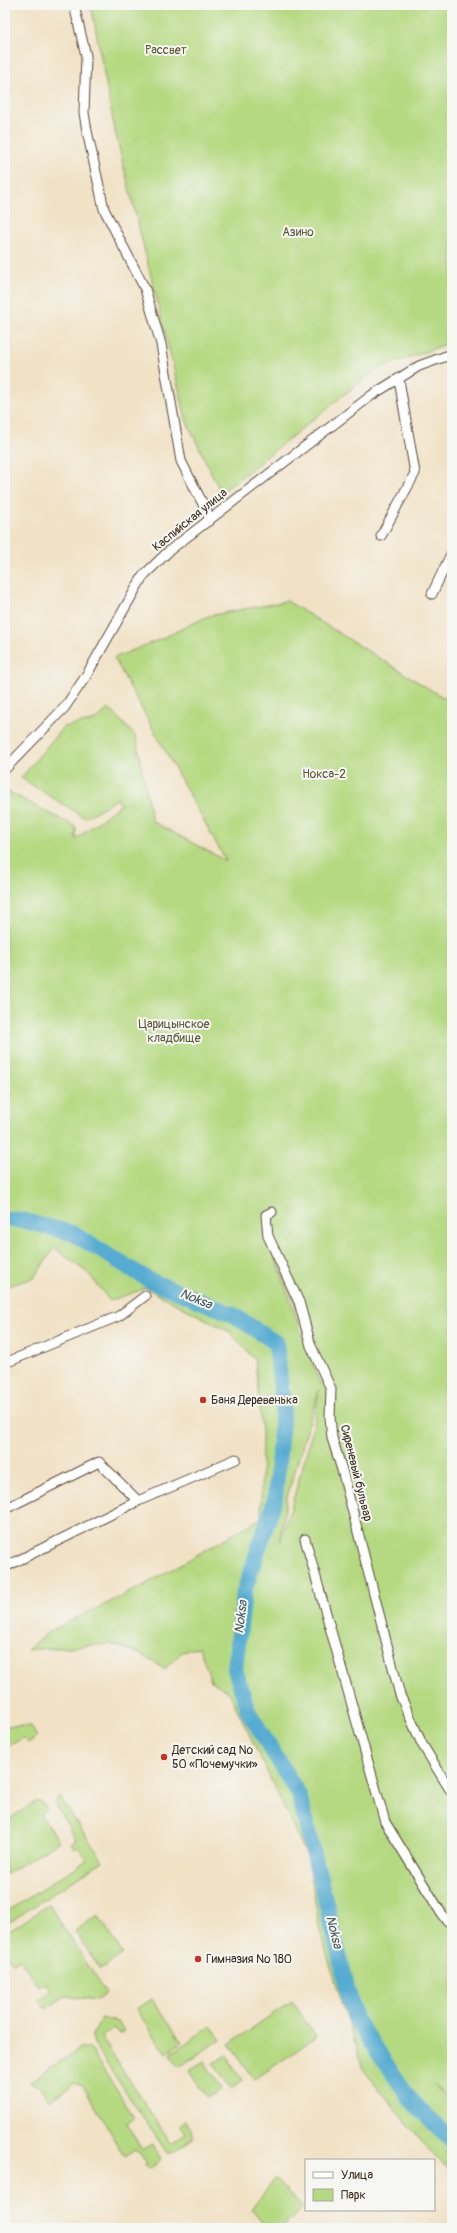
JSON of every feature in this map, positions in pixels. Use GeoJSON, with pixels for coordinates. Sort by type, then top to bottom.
{"type":"FeatureCollection","features":[{"type":"Feature","properties":{"kind":"street"},"geometry":{"type":"LineString","coordinates":[[74,5],[86,56],[84,113],[104,209],[145,289],[161,344],[181,461],[208,514],[209,521]]}},
{"type":"Feature","properties":{"kind":"street","name":"Каспийская улица"},"geometry":{"type":"LineString","coordinates":[[5,768],[65,707],[86,676],[143,576],[170,550],[372,395],[419,366],[452,354]]}},
{"type":"Feature","properties":{"kind":"street"},"geometry":{"type":"LineString","coordinates":[[382,536],[416,473],[398,380]]}},
{"type":"Feature","properties":{"kind":"street"},"geometry":{"type":"LineString","coordinates":[[432,594],[452,552]]}},
{"type":"Feature","properties":{"kind":"street","name":"Сиреневый бульвар"},"geometry":{"type":"LineString","coordinates":[[272,1212],[266,1215],[268,1236],[299,1302],[311,1346],[331,1389],[330,1418],[332,1438],[342,1470],[403,1703],[422,1744],[452,1793]]}},
{"type":"Feature","properties":{"kind":"street"},"geometry":{"type":"LineString","coordinates":[[5,1363],[119,1316],[145,1296]]}},
{"type":"Feature","properties":{"kind":"street"},"geometry":{"type":"LineString","coordinates":[[5,1568],[138,1501],[236,1459]]}},
{"type":"Feature","properties":{"kind":"street"},"geometry":{"type":"LineString","coordinates":[[5,1509],[99,1462],[138,1501]]}},
{"type":"Feature","properties":{"kind":"street"},"geometry":{"type":"LineString","coordinates":[[305,1539],[385,1822],[443,1916],[452,1925]]}},
{"type":"Feature","properties":{"kind":"green space","name":"Азино"},"geometry":{"type":"Polygon","coordinates":[[[91,5],[452,5],[452,342],[375,370],[221,493],[187,422],[115,131],[91,5]]]}},
{"type":"Feature","properties":{"kind":"green space"},"geometry":{"type":"Polygon","coordinates":[[[287,601],[452,703],[452,2101],[433,2084],[452,2106],[452,2170],[435,2157],[363,2069],[320,1932],[308,1858],[229,1692],[211,1681],[199,1647],[182,1652],[165,1669],[138,1653],[111,1644],[27,1650],[50,1631],[141,1587],[261,1518],[262,1432],[255,1360],[230,1332],[146,1288],[110,1301],[88,1273],[54,1248],[34,1278],[5,1287],[5,790],[76,827],[76,839],[121,804],[117,799],[85,818],[21,778],[63,727],[96,720],[109,708],[136,737],[152,821],[226,861],[114,658],[163,638],[208,616],[287,601]],[[265,1229],[320,1384],[321,1384],[323,1375],[265,1229]],[[319,1390],[287,1497],[280,1541],[291,1508],[314,1425],[319,1390]]]}},
{"type":"Feature","properties":{"kind":"green space"},"geometry":{"type":"Polygon","coordinates":[[[5,1726],[31,1726],[37,1737],[28,1743],[23,1738],[5,1748],[5,1726]]]}},
{"type":"Feature","properties":{"kind":"green space"},"geometry":{"type":"Polygon","coordinates":[[[59,1796],[103,1861],[5,1925],[5,1913],[87,1860],[78,1846],[74,1848],[71,1843],[76,1840],[54,1802],[59,1796]]]}},
{"type":"Feature","properties":{"kind":"green space"},"geometry":{"type":"Polygon","coordinates":[[[35,1802],[40,1802],[45,1806],[46,1810],[40,1814],[59,1841],[5,1875],[5,1822],[35,1802]]]}},
{"type":"Feature","properties":{"kind":"green space"},"geometry":{"type":"Polygon","coordinates":[[[49,1905],[106,1993],[97,2000],[65,1996],[47,2008],[44,2008],[38,2000],[50,1990],[46,1983],[38,1986],[20,1959],[12,1963],[5,1951],[5,1934],[49,1905]]]}},
{"type":"Feature","properties":{"kind":"green space"},"geometry":{"type":"Polygon","coordinates":[[[98,1915],[123,1954],[100,1969],[75,1931],[98,1915]]]}},
{"type":"Feature","properties":{"kind":"green space"},"geometry":{"type":"Polygon","coordinates":[[[152,1999],[182,2042],[166,2053],[136,2009],[152,1999]]]}},
{"type":"Feature","properties":{"kind":"green space"},"geometry":{"type":"Polygon","coordinates":[[[292,2001],[316,2037],[254,2080],[229,2044],[292,2001]]]}},
{"type":"Feature","properties":{"kind":"green space"},"geometry":{"type":"Polygon","coordinates":[[[102,2018],[118,2022],[124,2031],[119,2034],[114,2028],[101,2037],[171,2143],[185,2134],[179,2125],[185,2120],[193,2133],[193,2138],[172,2153],[167,2153],[92,2042],[92,2035],[102,2018]]]}},
{"type":"Feature","properties":{"kind":"green space"},"geometry":{"type":"Polygon","coordinates":[[[211,2026],[221,2039],[179,2067],[170,2054],[211,2026]]]}},
{"type":"Feature","properties":{"kind":"green space"},"geometry":{"type":"Polygon","coordinates":[[[80,2048],[86,2048],[91,2051],[133,2115],[133,2117],[126,2123],[142,2149],[152,2145],[161,2160],[150,2168],[144,2165],[147,2163],[136,2149],[125,2156],[83,2086],[74,2083],[49,2101],[39,2086],[29,2082],[80,2048]]]}},
{"type":"Feature","properties":{"kind":"green space"},"geometry":{"type":"Polygon","coordinates":[[[226,2055],[243,2081],[231,2089],[214,2063],[226,2055]]]}},
{"type":"Feature","properties":{"kind":"green space"},"geometry":{"type":"Polygon","coordinates":[[[204,2061],[222,2089],[207,2098],[189,2070],[204,2061]]]}},
{"type":"Feature","properties":{"kind":"green space"},"geometry":{"type":"Polygon","coordinates":[[[275,2178],[303,2208],[282,2228],[266,2228],[252,2210],[275,2178]]]}},
{"type":"Feature","properties":{"kind":"waterway","name":"Noksa"},"geometry":{"type":"LineString","coordinates":[[5,1219],[21,1220],[72,1233],[149,1280],[232,1314],[276,1343],[283,1407],[275,1499],[244,1592],[235,1669],[248,1711],[299,1795],[355,2019],[411,2100],[452,2141]]}},
{"type":"Feature","properties":{"kind":"place","name":"Баня Деревенька"},"geometry":{"type":"Point","coordinates":[203,1400]}},
{"type":"Feature","properties":{"kind":"place","name":"Детский сад № 50 «Почемучки»"},"geometry":{"type":"Point","coordinates":[164,1757]}},
{"type":"Feature","properties":{"kind":"place","name":"Гимназия № 180"},"geometry":{"type":"Point","coordinates":[198,1959]}},
{"type":"Feature","properties":{"kind":"park label","name":"Рассвет"},"geometry":{"type":"Point","coordinates":[166,50]}},
{"type":"Feature","properties":{"kind":"park label","name":"Нокса-2"},"geometry":{"type":"Point","coordinates":[324,774]}},
{"type":"Feature","properties":{"kind":"park label","name":"Царицынское кладбище"},"geometry":{"type":"Point","coordinates":[174,1031]}}]}
